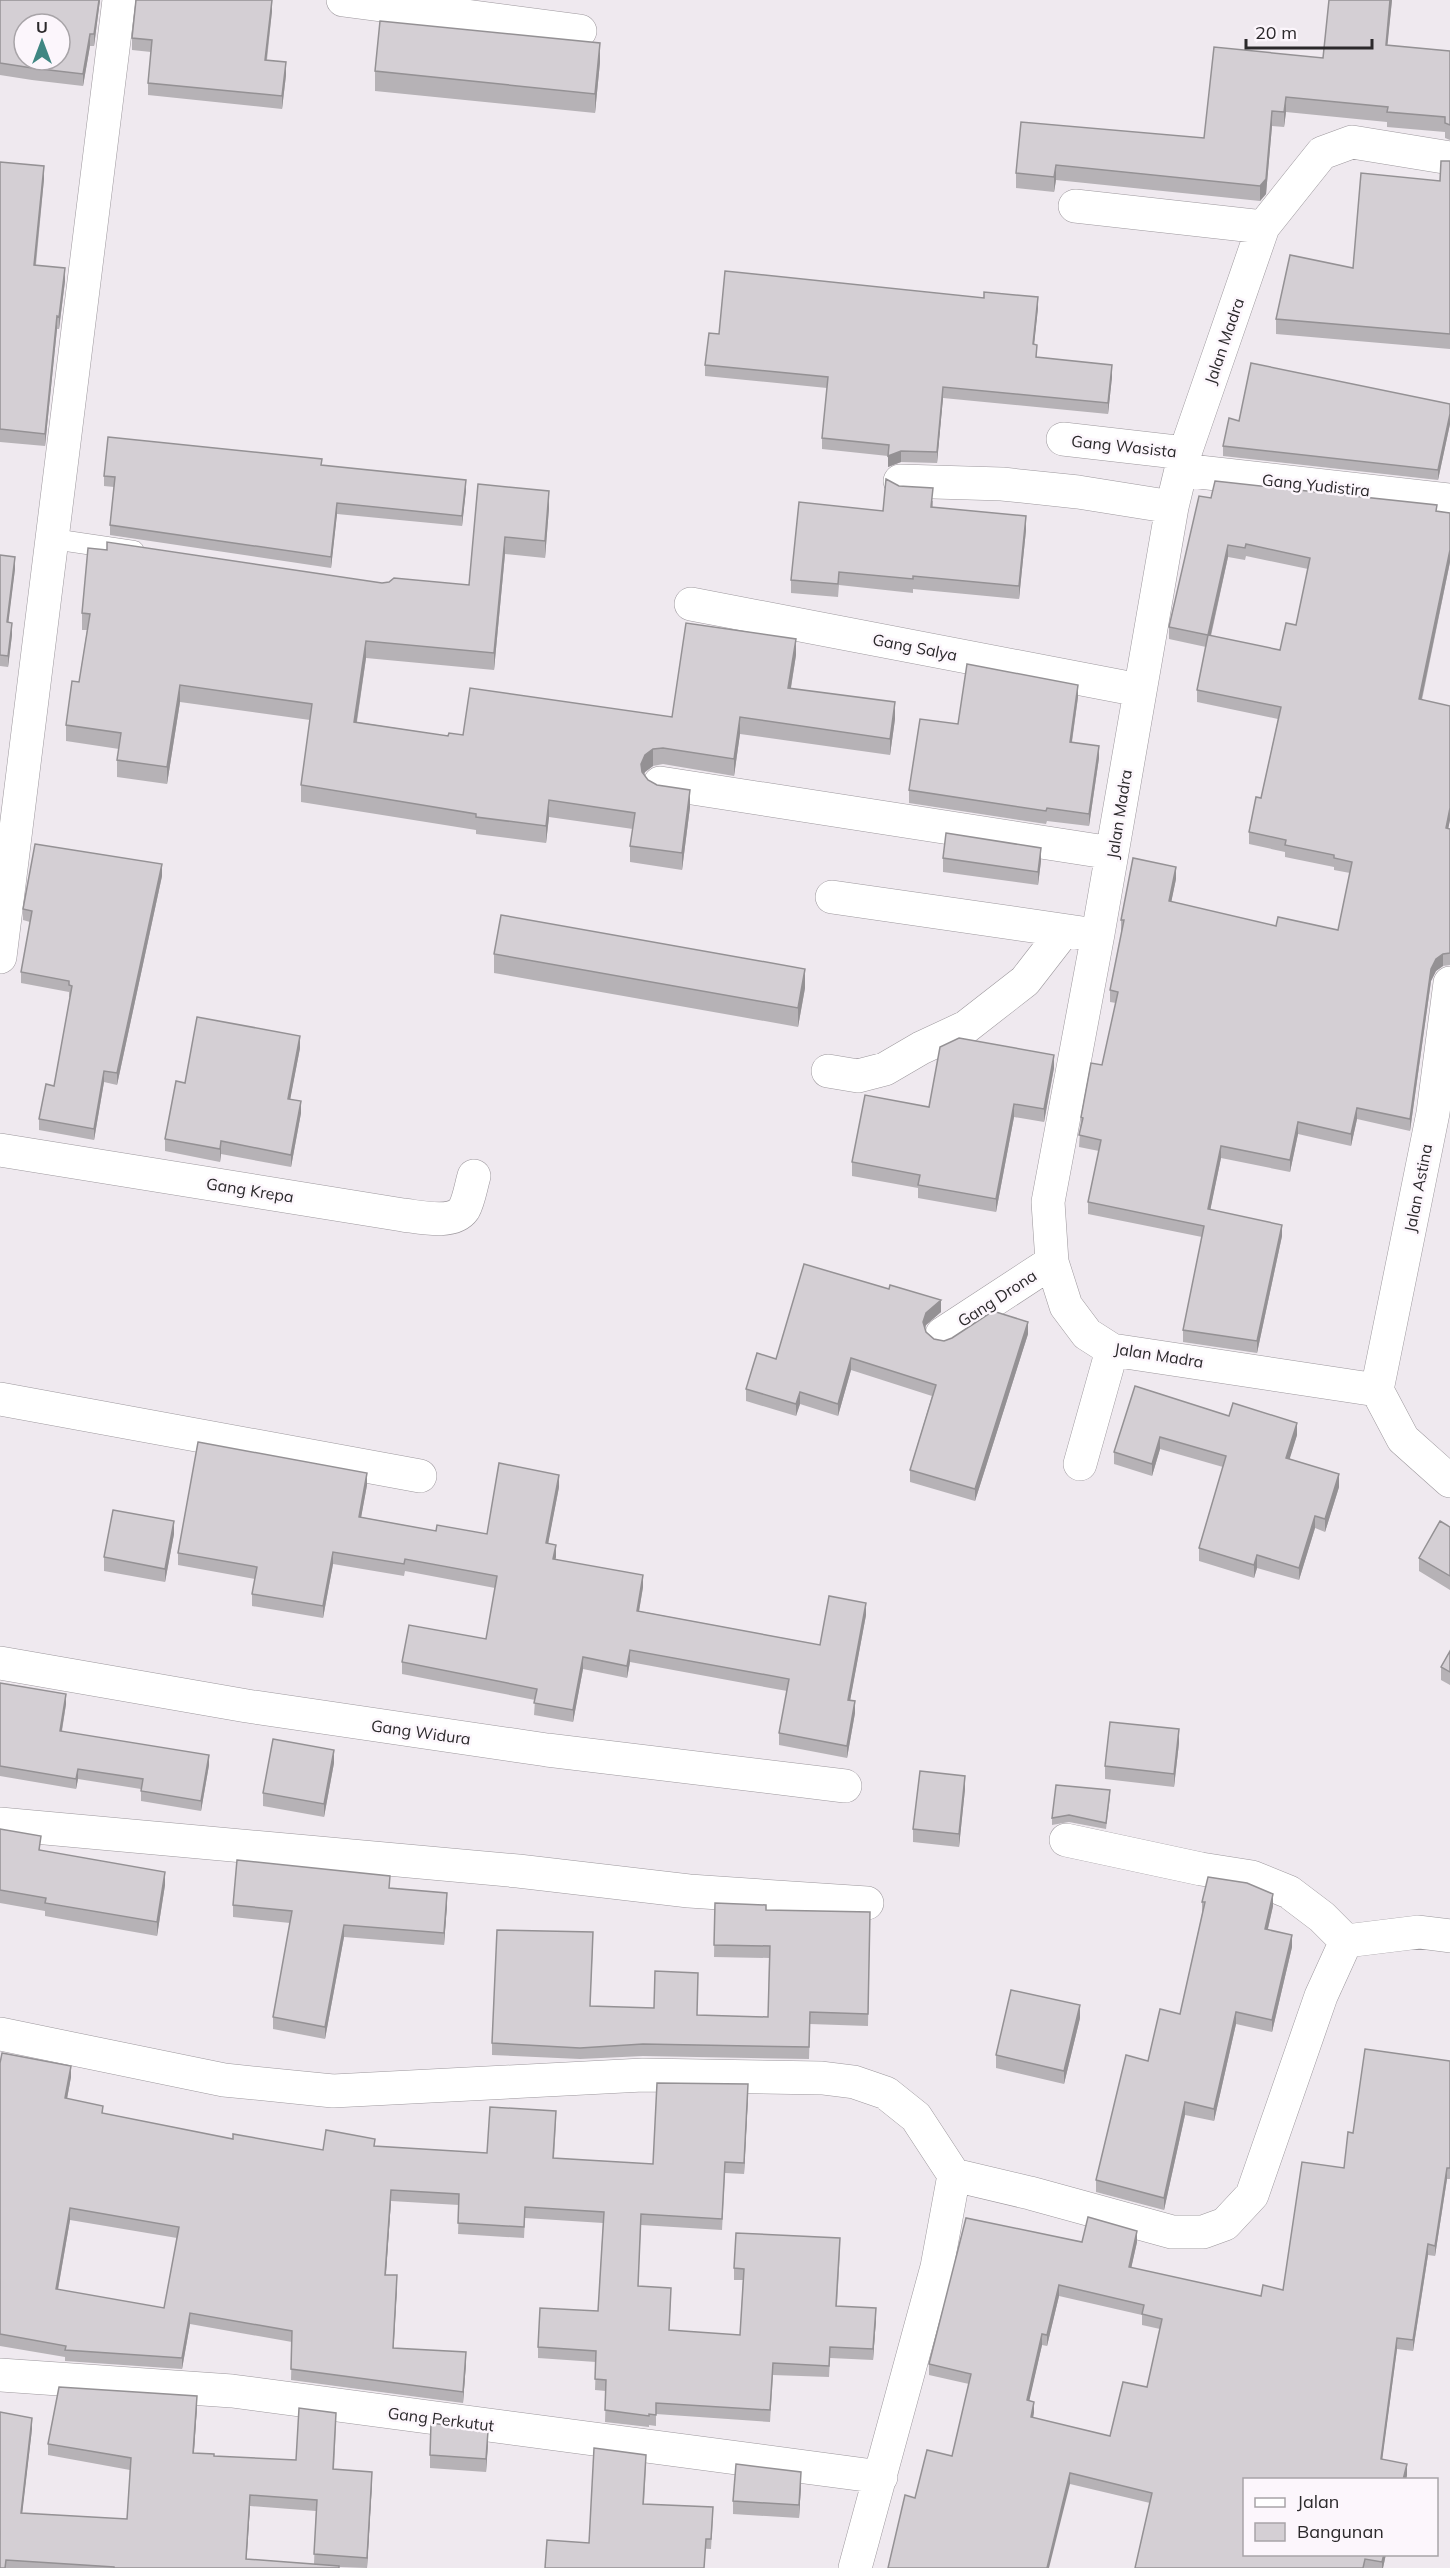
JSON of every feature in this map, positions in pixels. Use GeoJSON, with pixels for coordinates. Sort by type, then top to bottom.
{"type":"FeatureCollection","features":[{"type":"Feature","properties":{"kind":"street"},"geometry":{"type":"LineString","coordinates":[[0,957],[119,0]]}},
{"type":"Feature","properties":{"kind":"street"},"geometry":{"type":"LineString","coordinates":[[343,0],[580,31]]}},
{"type":"Feature","properties":{"kind":"street","name":"Jalan Madra"},"geometry":{"type":"LineString","coordinates":[[1377,1390],[1112,1350],[1087,1334],[1066,1306],[1052,1262],[1048,1202],[1098,934],[1172,507],[1183,461],[1263,227],[1322,153],[1353,142],[1450,158]]}},
{"type":"Feature","properties":{"kind":"street"},"geometry":{"type":"LineString","coordinates":[[1075,206],[1263,227]]}},
{"type":"Feature","properties":{"kind":"street","name":"Gang Wasista"},"geometry":{"type":"LineString","coordinates":[[1063,440],[1183,461]]}},
{"type":"Feature","properties":{"kind":"street","name":"Gang Yudistira"},"geometry":{"type":"LineString","coordinates":[[1183,461],[1450,500]]}},
{"type":"Feature","properties":{"kind":"street"},"geometry":{"type":"LineString","coordinates":[[900,481],[1002,484],[1078,492],[1172,507]]}},
{"type":"Feature","properties":{"kind":"street","name":"Gang Salya"},"geometry":{"type":"LineString","coordinates":[[691,604],[1139,690]]}},
{"type":"Feature","properties":{"kind":"street"},"geometry":{"type":"LineString","coordinates":[[660,783],[1112,853]]}},
{"type":"Feature","properties":{"kind":"street"},"geometry":{"type":"LineString","coordinates":[[832,897],[1063,932],[1098,934]]}},
{"type":"Feature","properties":{"kind":"street"},"geometry":{"type":"LineString","coordinates":[[828,1071],[858,1076],[885,1069],[921,1048],[966,1027],[1025,981],[1063,932]]}},
{"type":"Feature","properties":{"kind":"street","name":"Jalan Astina"},"geometry":{"type":"LineString","coordinates":[[1377,1390],[1432,1113],[1450,983]]}},
{"type":"Feature","properties":{"kind":"street","name":"Gang Krepa"},"geometry":{"type":"LineString","coordinates":[[0,1150],[392,1214],[437,1218],[453,1217],[465,1208],[474,1176]]}},
{"type":"Feature","properties":{"kind":"street","name":"Gang Drona"},"geometry":{"type":"LineString","coordinates":[[942,1334],[1052,1262]]}},
{"type":"Feature","properties":{"kind":"street"},"geometry":{"type":"LineString","coordinates":[[1080,1464],[1112,1350]]}},
{"type":"Feature","properties":{"kind":"street"},"geometry":{"type":"LineString","coordinates":[[1377,1390],[1403,1439],[1450,1481]]}},
{"type":"Feature","properties":{"kind":"street"},"geometry":{"type":"LineString","coordinates":[[0,1399],[420,1476]]}},
{"type":"Feature","properties":{"kind":"street","name":"Gang Widura"},"geometry":{"type":"LineString","coordinates":[[0,1663],[247,1706],[535,1749],[845,1786]]}},
{"type":"Feature","properties":{"kind":"street"},"geometry":{"type":"LineString","coordinates":[[0,1824],[377,1857],[689,1891],[867,1904]]}},
{"type":"Feature","properties":{"kind":"street"},"geometry":{"type":"LineString","coordinates":[[1066,1840],[1201,1869],[1252,1877],[1289,1892],[1322,1917],[1346,1941]]}},
{"type":"Feature","properties":{"kind":"street"},"geometry":{"type":"LineString","coordinates":[[1346,1941],[1419,1932],[1450,1936]]}},
{"type":"Feature","properties":{"kind":"street"},"geometry":{"type":"LineString","coordinates":[[0,2034],[224,2080],[333,2091],[643,2075],[822,2078],[854,2082],[886,2093],[916,2117],[954,2175],[1030,2193],[1172,2232],[1203,2232],[1225,2224],[1252,2195],[1321,1996],[1346,1941]]}},
{"type":"Feature","properties":{"kind":"street"},"geometry":{"type":"LineString","coordinates":[[855,2568],[937,2267],[954,2175]]}},
{"type":"Feature","properties":{"kind":"street","name":"Gang Perkutut"},"geometry":{"type":"LineString","coordinates":[[0,2375],[232,2391],[881,2477]]}},
{"type":"Feature","properties":{"kind":"lane"},"geometry":{"type":"LineString","coordinates":[[53,539],[148,553]]}},
{"type":"Feature","properties":{"kind":"building"},"geometry":{"type":"Polygon","coordinates":[[[0,0],[99,0],[94,34],[90,34],[83,74],[66,72],[72,72],[72,12],[12,12],[12,65],[0,63],[0,0]]]}},
{"type":"Feature","properties":{"kind":"building"},"geometry":{"type":"Polygon","coordinates":[[[136,0],[272,0],[265,60],[286,62],[282,96],[148,83],[152,40],[132,38],[136,0]]]}},
{"type":"Feature","properties":{"kind":"building"},"geometry":{"type":"Polygon","coordinates":[[[1329,0],[1390,0],[1386,45],[1450,51],[1450,125],[1445,123],[1445,117],[1387,112],[1388,107],[1286,97],[1284,112],[1272,111],[1266,179],[1260,186],[1056,165],[1054,177],[1016,173],[1021,122],[1204,138],[1214,47],[1323,58],[1329,0]]]}},
{"type":"Feature","properties":{"kind":"building"},"geometry":{"type":"Polygon","coordinates":[[[380,21],[600,43],[595,94],[375,71],[380,21]]]}},
{"type":"Feature","properties":{"kind":"building"},"geometry":{"type":"Polygon","coordinates":[[[1441,161],[1450,161],[1450,334],[1276,319],[1290,255],[1353,268],[1361,173],[1440,181],[1441,161]]]}},
{"type":"Feature","properties":{"kind":"building"},"geometry":{"type":"Polygon","coordinates":[[[0,162],[44,166],[34,265],[65,268],[59,317],[57,316],[45,434],[0,429],[0,162]]]}},
{"type":"Feature","properties":{"kind":"building"},"geometry":{"type":"Polygon","coordinates":[[[725,271],[984,298],[984,292],[1038,297],[1033,344],[1037,345],[1036,357],[1112,365],[1108,403],[943,387],[937,452],[901,451],[888,456],[889,445],[822,438],[828,377],[705,365],[709,333],[719,334],[725,271]]]}},
{"type":"Feature","properties":{"kind":"building"},"geometry":{"type":"Polygon","coordinates":[[[1251,363],[1450,404],[1438,470],[1223,446],[1229,418],[1239,421],[1251,363]]]}},
{"type":"Feature","properties":{"kind":"building"},"geometry":{"type":"Polygon","coordinates":[[[108,437],[322,459],[321,465],[466,480],[462,516],[337,503],[331,557],[110,525],[115,477],[104,476],[108,437]]]}},
{"type":"Feature","properties":{"kind":"building"},"geometry":{"type":"Polygon","coordinates":[[[886,479],[899,486],[933,488],[931,507],[1026,516],[1019,586],[839,572],[838,584],[791,580],[799,502],[883,511],[886,479]]]}},
{"type":"Feature","properties":{"kind":"building"},"geometry":{"type":"Polygon","coordinates":[[[1215,481],[1437,505],[1436,511],[1450,513],[1450,550],[1419,699],[1450,706],[1450,808],[1446,828],[1450,829],[1450,953],[1443,954],[1436,959],[1431,969],[1410,1119],[1357,1108],[1351,1134],[1298,1122],[1290,1160],[1221,1146],[1208,1209],[1282,1225],[1257,1341],[1183,1330],[1204,1226],[1088,1202],[1101,1140],[1079,1135],[1091,1063],[1102,1065],[1118,992],[1110,990],[1133,858],[1176,867],[1169,901],[1276,926],[1278,917],[1338,930],[1352,862],[1334,858],[1334,855],[1285,845],[1286,840],[1249,832],[1256,797],[1261,798],[1281,707],[1197,690],[1208,635],[1169,627],[1199,496],[1211,498],[1215,481]],[[1246,544],[1245,548],[1228,545],[1208,635],[1280,650],[1286,623],[1296,625],[1310,558],[1246,544]]]}},
{"type":"Feature","properties":{"kind":"building"},"geometry":{"type":"Polygon","coordinates":[[[478,484],[549,491],[545,541],[505,537],[494,653],[366,641],[354,722],[448,736],[449,733],[463,735],[470,688],[672,717],[686,623],[796,639],[788,688],[895,702],[890,739],[740,717],[734,759],[663,748],[653,749],[645,755],[641,764],[642,772],[648,780],[657,785],[690,790],[682,853],[630,846],[635,813],[549,800],[546,826],[476,817],[476,814],[301,785],[312,704],[180,685],[167,767],[117,760],[121,733],[66,725],[72,681],[79,682],[90,614],[82,613],[88,548],[107,550],[107,542],[382,583],[394,578],[469,585],[478,484]]]}},
{"type":"Feature","properties":{"kind":"building"},"geometry":{"type":"Polygon","coordinates":[[[0,555],[15,557],[7,622],[12,623],[8,656],[0,655],[0,555]]]}},
{"type":"Feature","properties":{"kind":"building"},"geometry":{"type":"Polygon","coordinates":[[[967,664],[1078,685],[1070,742],[1099,746],[1089,814],[1047,808],[1046,811],[909,790],[920,719],[958,724],[967,664]]]}},
{"type":"Feature","properties":{"kind":"building"},"geometry":{"type":"Polygon","coordinates":[[[946,833],[1041,848],[1038,872],[943,858],[946,833]]]}},
{"type":"Feature","properties":{"kind":"building"},"geometry":{"type":"Polygon","coordinates":[[[35,844],[162,864],[117,1073],[104,1071],[94,1129],[39,1119],[46,1084],[54,1086],[72,986],[69,985],[69,981],[21,972],[32,911],[23,909],[35,844]]]}},
{"type":"Feature","properties":{"kind":"building"},"geometry":{"type":"Polygon","coordinates":[[[501,915],[805,969],[798,1008],[494,954],[501,915]]]}},
{"type":"Feature","properties":{"kind":"building"},"geometry":{"type":"Polygon","coordinates":[[[197,1017],[300,1036],[288,1099],[301,1101],[291,1155],[221,1141],[220,1149],[165,1139],[176,1081],[185,1083],[197,1017]]]}},
{"type":"Feature","properties":{"kind":"building"},"geometry":{"type":"Polygon","coordinates":[[[959,1038],[1054,1055],[1044,1109],[1014,1104],[996,1199],[918,1185],[920,1175],[852,1162],[865,1095],[929,1107],[940,1047],[959,1038]]]}},
{"type":"Feature","properties":{"kind":"building"},"geometry":{"type":"Polygon","coordinates":[[[804,1264],[889,1289],[890,1285],[941,1300],[926,1313],[923,1322],[926,1332],[934,1339],[944,1341],[952,1338],[993,1311],[1028,1322],[975,1489],[910,1470],[936,1385],[851,1358],[838,1404],[800,1392],[796,1404],[746,1389],[757,1353],[776,1359],[804,1264]]]}},
{"type":"Feature","properties":{"kind":"building"},"geometry":{"type":"Polygon","coordinates":[[[1135,1386],[1229,1416],[1233,1403],[1297,1423],[1286,1458],[1339,1474],[1325,1519],[1315,1516],[1299,1568],[1257,1555],[1254,1565],[1199,1548],[1226,1456],[1160,1437],[1152,1464],[1114,1452],[1135,1386]]]}},
{"type":"Feature","properties":{"kind":"building"},"geometry":{"type":"Polygon","coordinates":[[[198,1442],[367,1473],[359,1517],[436,1531],[437,1525],[487,1534],[499,1463],[559,1475],[546,1543],[556,1545],[553,1559],[643,1575],[637,1611],[820,1645],[829,1596],[866,1603],[848,1700],[855,1701],[847,1746],[779,1733],[789,1679],[630,1650],[627,1666],[583,1657],[573,1710],[534,1703],[537,1689],[402,1662],[409,1625],[486,1639],[497,1576],[405,1559],[404,1564],[333,1552],[323,1606],[252,1594],[257,1567],[178,1553],[198,1442]]]}},
{"type":"Feature","properties":{"kind":"building"},"geometry":{"type":"Polygon","coordinates":[[[113,1510],[174,1521],[165,1569],[104,1557],[113,1510]]]}},
{"type":"Feature","properties":{"kind":"building"},"geometry":{"type":"Polygon","coordinates":[[[1440,1521],[1450,1527],[1450,1576],[1419,1558],[1440,1521]]]}},
{"type":"Feature","properties":{"kind":"building"},"geometry":{"type":"Polygon","coordinates":[[[1450,1651],[1450,1672],[1441,1667],[1450,1651]]]}},
{"type":"Feature","properties":{"kind":"building"},"geometry":{"type":"Polygon","coordinates":[[[0,1683],[66,1694],[60,1731],[209,1755],[201,1801],[141,1791],[143,1779],[78,1769],[76,1779],[0,1766],[0,1683]]]}},
{"type":"Feature","properties":{"kind":"building"},"geometry":{"type":"Polygon","coordinates":[[[1110,1722],[1179,1729],[1174,1774],[1105,1766],[1110,1722]]]}},
{"type":"Feature","properties":{"kind":"building"},"geometry":{"type":"Polygon","coordinates":[[[273,1739],[334,1750],[324,1804],[263,1793],[273,1739]]]}},
{"type":"Feature","properties":{"kind":"building"},"geometry":{"type":"Polygon","coordinates":[[[920,1771],[965,1776],[959,1834],[913,1829],[920,1771]]]}},
{"type":"Feature","properties":{"kind":"building"},"geometry":{"type":"Polygon","coordinates":[[[1056,1785],[1110,1790],[1106,1823],[1069,1815],[1052,1818],[1056,1785]]]}},
{"type":"Feature","properties":{"kind":"building"},"geometry":{"type":"Polygon","coordinates":[[[0,1829],[41,1836],[39,1850],[165,1872],[157,1922],[45,1903],[46,1898],[0,1890],[0,1829]]]}},
{"type":"Feature","properties":{"kind":"building"},"geometry":{"type":"Polygon","coordinates":[[[237,1860],[390,1876],[389,1888],[447,1893],[444,1933],[344,1925],[325,2027],[273,2017],[292,1911],[233,1905],[237,1860]]]}},
{"type":"Feature","properties":{"kind":"building"},"geometry":{"type":"Polygon","coordinates":[[[1208,1877],[1247,1883],[1273,1894],[1265,1929],[1292,1935],[1272,2020],[1236,2012],[1214,2109],[1185,2102],[1164,2198],[1096,2180],[1126,2055],[1148,2061],[1160,2009],[1180,2014],[1205,1902],[1202,1902],[1208,1877]]]}},
{"type":"Feature","properties":{"kind":"building"},"geometry":{"type":"Polygon","coordinates":[[[715,1903],[766,1905],[766,1910],[870,1912],[868,2014],[810,2012],[809,2047],[643,2044],[580,2048],[492,2043],[497,1930],[593,1932],[590,2006],[654,2008],[655,1971],[698,1973],[697,2015],[768,2017],[770,1946],[714,1945],[715,1903]]]}},
{"type":"Feature","properties":{"kind":"building"},"geometry":{"type":"Polygon","coordinates":[[[1011,1990],[1080,2005],[1064,2071],[996,2055],[1011,1990]]]}},
{"type":"Feature","properties":{"kind":"building"},"geometry":{"type":"Polygon","coordinates":[[[1365,2049],[1450,2061],[1450,2168],[1447,2168],[1435,2246],[1428,2244],[1413,2340],[1397,2338],[1381,2459],[1407,2464],[1404,2478],[1243,2478],[1243,2556],[1384,2556],[1382,2562],[1365,2559],[1363,2568],[1135,2568],[1152,2493],[1070,2473],[1047,2568],[888,2568],[905,2495],[915,2498],[927,2450],[952,2456],[971,2374],[929,2364],[966,2218],[1082,2242],[1088,2217],[1137,2231],[1129,2267],[1261,2296],[1263,2285],[1283,2290],[1302,2162],[1344,2168],[1348,2132],[1353,2133],[1365,2049]],[[1059,2285],[1047,2335],[1042,2334],[1027,2400],[1034,2402],[1031,2417],[1110,2436],[1123,2382],[1147,2387],[1162,2319],[1142,2314],[1144,2305],[1059,2285]]]}},
{"type":"Feature","properties":{"kind":"building"},"geometry":{"type":"Polygon","coordinates":[[[2,2053],[71,2066],[65,2098],[103,2106],[102,2113],[233,2139],[233,2134],[323,2150],[326,2130],[375,2139],[374,2146],[487,2153],[490,2107],[556,2111],[553,2158],[653,2164],[657,2083],[748,2084],[744,2163],[725,2162],[722,2219],[641,2214],[638,2286],[671,2288],[669,2330],[740,2335],[744,2269],[734,2268],[736,2233],[840,2238],[836,2306],[876,2308],[873,2349],[830,2347],[829,2366],[773,2363],[770,2410],[656,2403],[656,2415],[649,2414],[649,2416],[605,2410],[606,2380],[595,2379],[596,2351],[538,2347],[540,2308],[598,2311],[604,2212],[525,2207],[524,2227],[458,2223],[459,2194],[391,2190],[385,2275],[397,2275],[393,2348],[466,2352],[463,2392],[291,2369],[292,2331],[190,2313],[182,2358],[65,2350],[66,2346],[0,2334],[0,2063],[2,2053]],[[70,2208],[56,2289],[164,2308],[179,2227],[70,2208]]]}},
{"type":"Feature","properties":{"kind":"building"},"geometry":{"type":"Polygon","coordinates":[[[59,2387],[197,2396],[193,2453],[214,2454],[214,2456],[296,2460],[299,2408],[336,2413],[333,2469],[372,2472],[367,2558],[314,2554],[317,2500],[250,2495],[246,2559],[339,2566],[339,2568],[114,2568],[6,2560],[5,2568],[0,2568],[0,2412],[32,2418],[21,2513],[127,2519],[131,2458],[48,2444],[59,2387]]]}},
{"type":"Feature","properties":{"kind":"building"},"geometry":{"type":"Polygon","coordinates":[[[431,2423],[488,2431],[486,2459],[430,2455],[431,2423]]]}},
{"type":"Feature","properties":{"kind":"building"},"geometry":{"type":"Polygon","coordinates":[[[594,2448],[646,2455],[643,2504],[713,2507],[711,2539],[706,2539],[704,2568],[545,2568],[547,2540],[589,2543],[594,2448]]]}},
{"type":"Feature","properties":{"kind":"building"},"geometry":{"type":"Polygon","coordinates":[[[736,2464],[801,2472],[799,2505],[733,2501],[736,2464]]]}}]}
